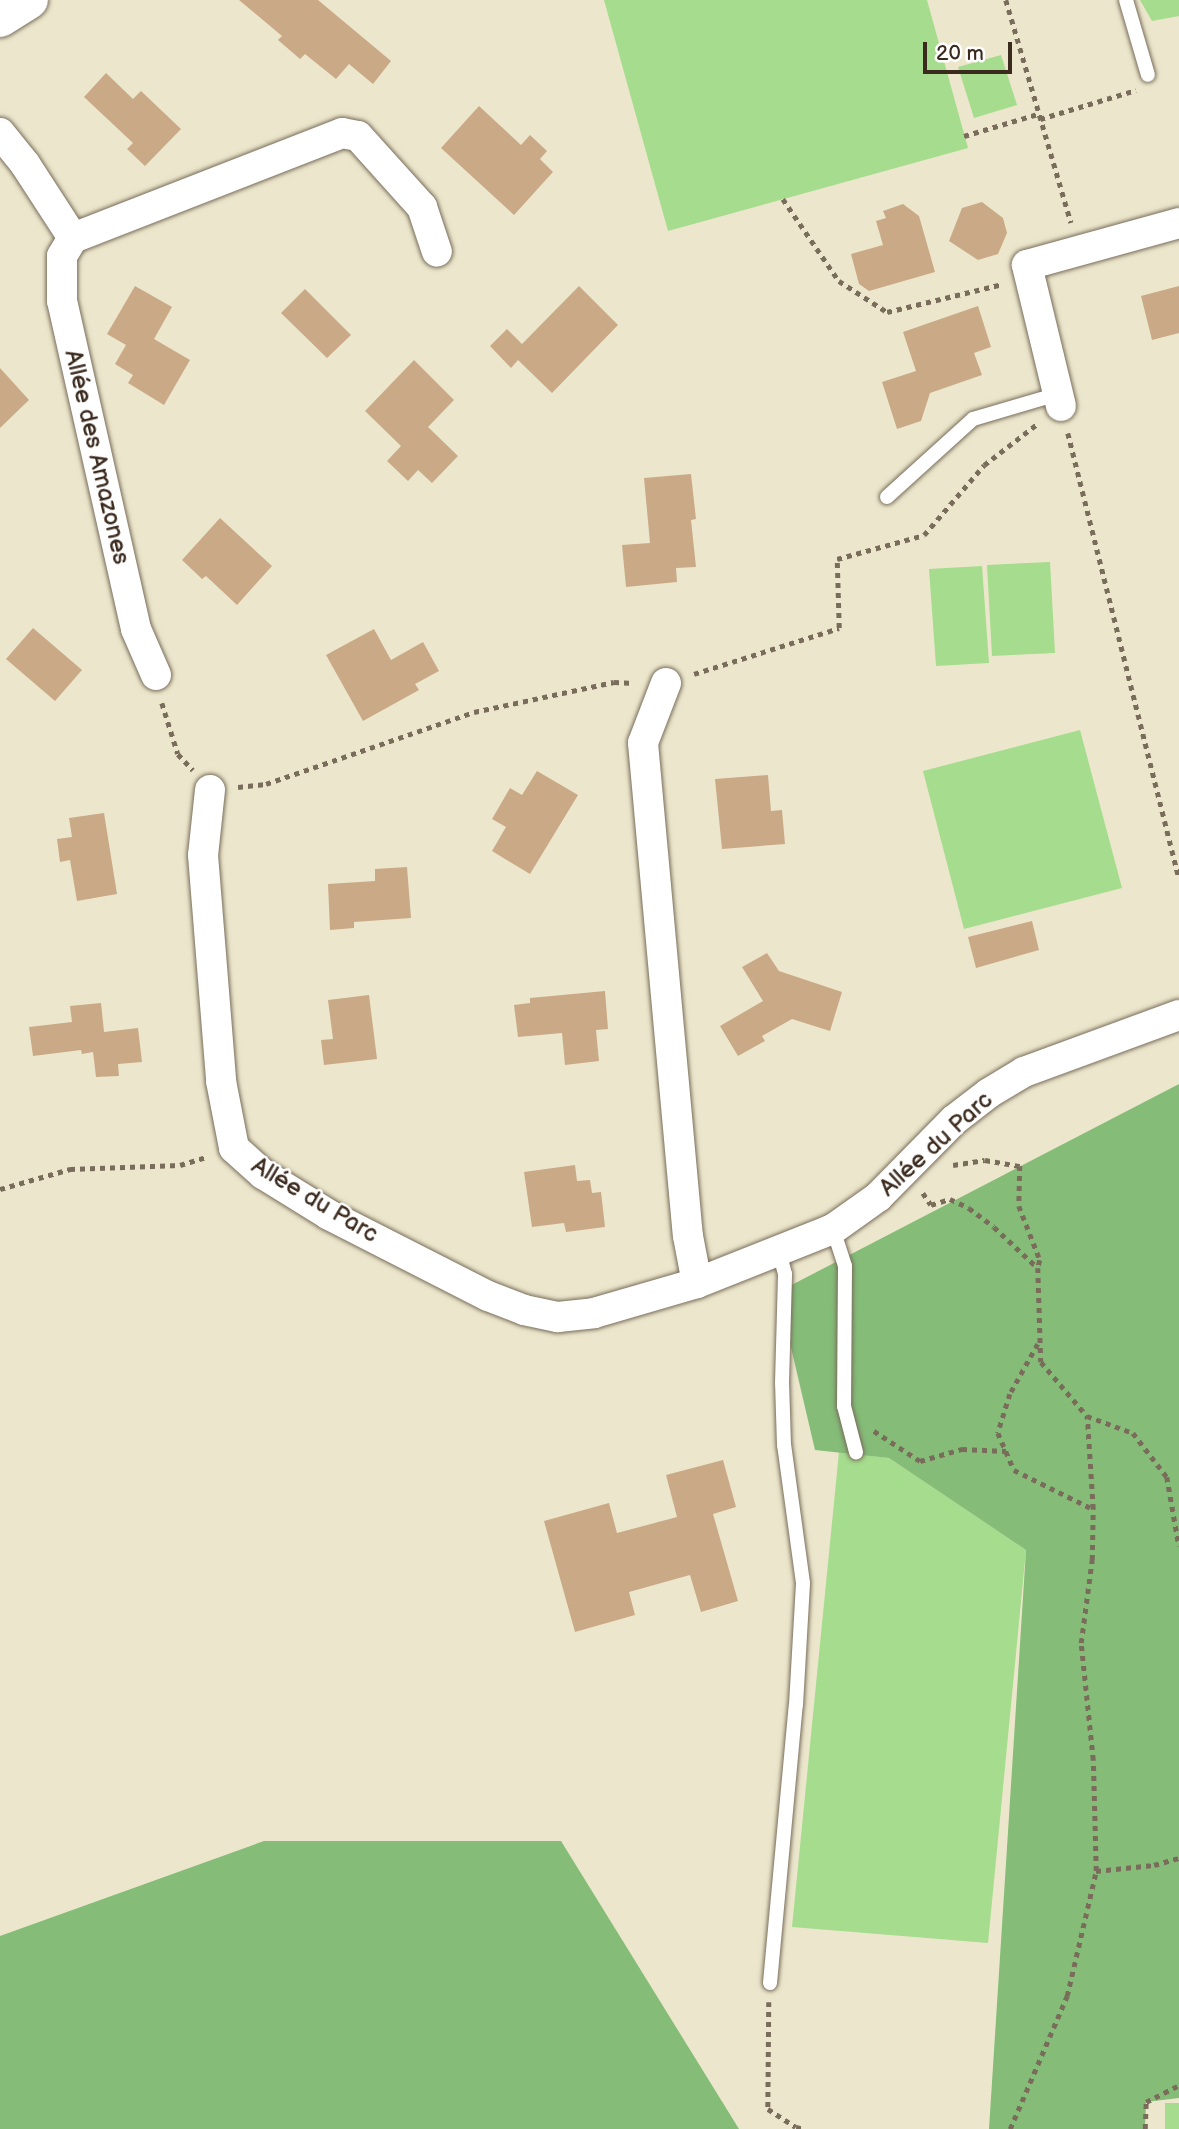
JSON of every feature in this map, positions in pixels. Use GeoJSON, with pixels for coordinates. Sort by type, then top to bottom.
{"type":"FeatureCollection","features":[{"type":"Feature","properties":{"kind":"street"},"geometry":{"type":"LineString","coordinates":[[0,18],[29,0]]}},
{"type":"Feature","properties":{"kind":"street"},"geometry":{"type":"LineString","coordinates":[[0,134],[20,157],[73,238],[342,132],[358,136],[422,207],[437,252]]}},
{"type":"Feature","properties":{"kind":"street"},"geometry":{"type":"LineString","coordinates":[[1059,400],[1027,265],[1179,223]]}},
{"type":"Feature","properties":{"kind":"street","name":"Allée des Amazones"},"geometry":{"type":"LineString","coordinates":[[73,238],[62,256],[62,301],[136,629],[156,675]]}},
{"type":"Feature","properties":{"kind":"street"},"geometry":{"type":"LineString","coordinates":[[666,683],[643,743],[688,1236],[697,1283]]}},
{"type":"Feature","properties":{"kind":"street","name":"Allée du Parc"},"geometry":{"type":"LineString","coordinates":[[210,790],[203,855],[221,1081],[234,1149],[263,1174],[330,1215],[488,1296],[524,1310],[558,1317],[594,1313],[697,1283],[833,1229],[878,1197],[954,1121],[989,1093],[1024,1072],[1179,1015]]}},
{"type":"Feature","properties":{"kind":"lane"},"geometry":{"type":"LineString","coordinates":[[1126,0],[1148,75]]}},
{"type":"Feature","properties":{"kind":"lane"},"geometry":{"type":"LineString","coordinates":[[887,497],[973,419],[1059,400]]}},
{"type":"Feature","properties":{"kind":"lane"},"geometry":{"type":"LineString","coordinates":[[833,1229],[845,1266],[844,1406],[856,1452]]}},
{"type":"Feature","properties":{"kind":"lane"},"geometry":{"type":"LineString","coordinates":[[769,1983],[796,1705],[803,1583],[784,1445],[782,1383],[785,1274],[779,1252]]}},
{"type":"Feature","properties":{"kind":"path"},"geometry":{"type":"LineString","coordinates":[[1006,0],[1079,250]]}},
{"type":"Feature","properties":{"kind":"path"},"geometry":{"type":"LineString","coordinates":[[964,136],[1135,92]]}},
{"type":"Feature","properties":{"kind":"path"},"geometry":{"type":"LineString","coordinates":[[783,199],[839,281],[887,312],[942,296],[988,290],[1029,274]]}},
{"type":"Feature","properties":{"kind":"path"},"geometry":{"type":"LineString","coordinates":[[156,675],[165,718],[178,754],[210,790],[266,784],[474,712],[614,682],[666,683],[839,628],[836,559],[924,535],[984,465],[1059,400],[1179,877]]}},
{"type":"Feature","properties":{"kind":"path"},"geometry":{"type":"LineString","coordinates":[[0,1189],[70,1169],[180,1165],[234,1149]]}},
{"type":"Feature","properties":{"kind":"path"},"geometry":{"type":"LineString","coordinates":[[951,1165],[985,1160],[1020,1166],[1020,1206],[1040,1260],[1041,1362],[1087,1416],[1133,1433],[1167,1477],[1179,1546]]}},
{"type":"Feature","properties":{"kind":"path"},"geometry":{"type":"LineString","coordinates":[[918,1186],[931,1205],[950,1199],[969,1208],[1038,1268]]}},
{"type":"Feature","properties":{"kind":"path"},"geometry":{"type":"LineString","coordinates":[[1039,1343],[1010,1394],[998,1433],[1014,1470],[1093,1509]]}},
{"type":"Feature","properties":{"kind":"path"},"geometry":{"type":"LineString","coordinates":[[844,1406],[892,1445],[920,1461],[962,1449],[1006,1451]]}},
{"type":"Feature","properties":{"kind":"path"},"geometry":{"type":"LineString","coordinates":[[1010,2129],[1067,1996],[1096,1871],[1093,1760],[1081,1643],[1092,1560],[1093,1509],[1087,1416]]}},
{"type":"Feature","properties":{"kind":"path"},"geometry":{"type":"LineString","coordinates":[[1096,1871],[1154,1865],[1179,1858]]}},
{"type":"Feature","properties":{"kind":"path"},"geometry":{"type":"LineString","coordinates":[[769,1983],[768,2109],[796,2127],[804,2129]]}},
{"type":"Feature","properties":{"kind":"path"},"geometry":{"type":"LineString","coordinates":[[1145,2129],[1146,2102],[1179,2085]]}},
{"type":"Feature","properties":{"kind":"green space"},"geometry":{"type":"Polygon","coordinates":[[[604,0],[927,0],[968,148],[668,231],[604,0]]]}},
{"type":"Feature","properties":{"kind":"green space"},"geometry":{"type":"Polygon","coordinates":[[[1140,0],[1179,0],[1179,16],[1152,21],[1140,0]]]}},
{"type":"Feature","properties":{"kind":"green space"},"geometry":{"type":"Polygon","coordinates":[[[1001,55],[1017,105],[974,118],[958,67],[1001,55]]]}},
{"type":"Feature","properties":{"kind":"green space"},"geometry":{"type":"Polygon","coordinates":[[[1050,562],[1055,653],[992,656],[987,565],[1050,562]]]}},
{"type":"Feature","properties":{"kind":"green space"},"geometry":{"type":"Polygon","coordinates":[[[982,566],[989,663],[936,666],[929,569],[982,566]]]}},
{"type":"Feature","properties":{"kind":"green space"},"geometry":{"type":"Polygon","coordinates":[[[1080,730],[1122,888],[964,929],[923,771],[1080,730]]]}},
{"type":"Feature","properties":{"kind":"green space"},"geometry":{"type":"Polygon","coordinates":[[[1179,1084],[1179,2098],[1146,2102],[1145,2129],[989,2129],[1026,1550],[889,1458],[815,1450],[778,1292],[1179,1084]]]}},
{"type":"Feature","properties":{"kind":"green space"},"geometry":{"type":"Polygon","coordinates":[[[839,1452],[889,1458],[1026,1550],[988,1943],[792,1927],[839,1452]]]}},
{"type":"Feature","properties":{"kind":"green space"},"geometry":{"type":"Polygon","coordinates":[[[264,1841],[561,1841],[739,2129],[0,2129],[0,1936],[264,1841]]]}},
{"type":"Feature","properties":{"kind":"green space"},"geometry":{"type":"Polygon","coordinates":[[[1165,2103],[1179,2103],[1179,2129],[1165,2129],[1165,2103]]]}},
{"type":"Feature","properties":{"kind":"building"},"geometry":{"type":"Polygon","coordinates":[[[239,0],[318,0],[391,61],[373,84],[349,64],[336,79],[305,54],[300,59],[278,40],[282,36],[239,0]]]}},
{"type":"Feature","properties":{"kind":"building"},"geometry":{"type":"Polygon","coordinates":[[[106,73],[133,99],[141,91],[181,129],[145,166],[127,149],[133,143],[84,97],[106,73]]]}},
{"type":"Feature","properties":{"kind":"building"},"geometry":{"type":"Polygon","coordinates":[[[479,106],[521,145],[530,135],[547,151],[540,159],[553,172],[514,215],[441,148],[479,106]]]}},
{"type":"Feature","properties":{"kind":"building"},"geometry":{"type":"Polygon","coordinates":[[[982,202],[1003,218],[1007,233],[998,254],[978,260],[949,241],[962,208],[982,202]]]}},
{"type":"Feature","properties":{"kind":"building"},"geometry":{"type":"Polygon","coordinates":[[[903,204],[919,216],[935,272],[869,291],[859,284],[851,254],[883,245],[876,221],[886,218],[883,211],[903,204]]]}},
{"type":"Feature","properties":{"kind":"building"},"geometry":{"type":"Polygon","coordinates":[[[135,286],[172,307],[154,339],[190,360],[164,405],[128,383],[133,375],[115,364],[126,345],[107,334],[135,286]]]}},
{"type":"Feature","properties":{"kind":"building"},"geometry":{"type":"Polygon","coordinates":[[[579,286],[618,325],[552,393],[518,360],[511,368],[490,346],[507,329],[522,344],[579,286]]]}},
{"type":"Feature","properties":{"kind":"building"},"geometry":{"type":"Polygon","coordinates":[[[1179,286],[1179,333],[1152,340],[1141,296],[1179,286]]]}},
{"type":"Feature","properties":{"kind":"building"},"geometry":{"type":"Polygon","coordinates":[[[305,289],[351,335],[327,358],[281,313],[305,289]]]}},
{"type":"Feature","properties":{"kind":"building"},"geometry":{"type":"Polygon","coordinates":[[[978,306],[991,347],[974,353],[982,375],[930,393],[921,421],[897,429],[882,382],[916,371],[903,332],[978,306]]]}},
{"type":"Feature","properties":{"kind":"building"},"geometry":{"type":"Polygon","coordinates":[[[414,360],[454,400],[428,427],[458,456],[432,483],[418,470],[408,481],[387,461],[401,446],[365,411],[414,360]]]}},
{"type":"Feature","properties":{"kind":"building"},"geometry":{"type":"Polygon","coordinates":[[[0,368],[29,400],[0,428],[0,368]]]}},
{"type":"Feature","properties":{"kind":"building"},"geometry":{"type":"Polygon","coordinates":[[[691,474],[696,519],[691,520],[696,567],[676,568],[677,582],[626,587],[622,545],[650,543],[644,478],[691,474]]]}},
{"type":"Feature","properties":{"kind":"building"},"geometry":{"type":"Polygon","coordinates":[[[220,518],[272,566],[237,605],[206,576],[202,579],[182,560],[220,518]]]}},
{"type":"Feature","properties":{"kind":"building"},"geometry":{"type":"Polygon","coordinates":[[[33,628],[82,670],[55,701],[6,659],[33,628]]]}},
{"type":"Feature","properties":{"kind":"building"},"geometry":{"type":"Polygon","coordinates":[[[374,629],[391,660],[423,642],[439,671],[415,684],[419,690],[363,721],[326,655],[374,629]]]}},
{"type":"Feature","properties":{"kind":"building"},"geometry":{"type":"Polygon","coordinates":[[[537,771],[578,795],[530,874],[492,851],[506,827],[492,819],[510,788],[522,795],[537,771]]]}},
{"type":"Feature","properties":{"kind":"building"},"geometry":{"type":"Polygon","coordinates":[[[768,775],[771,811],[782,810],[785,844],[722,849],[715,779],[768,775]]]}},
{"type":"Feature","properties":{"kind":"building"},"geometry":{"type":"Polygon","coordinates":[[[104,813],[117,894],[77,901],[70,860],[60,862],[57,839],[72,837],[69,818],[104,813]]]}},
{"type":"Feature","properties":{"kind":"building"},"geometry":{"type":"Polygon","coordinates":[[[407,867],[411,918],[354,922],[354,928],[330,930],[328,884],[375,881],[375,869],[407,867]]]}},
{"type":"Feature","properties":{"kind":"building"},"geometry":{"type":"Polygon","coordinates":[[[1032,921],[1039,950],[976,968],[968,937],[1032,921]]]}},
{"type":"Feature","properties":{"kind":"building"},"geometry":{"type":"Polygon","coordinates":[[[767,953],[779,971],[842,992],[830,1031],[792,1019],[762,1036],[765,1041],[738,1056],[720,1026],[763,1001],[742,967],[767,953]]]}},
{"type":"Feature","properties":{"kind":"building"},"geometry":{"type":"Polygon","coordinates":[[[605,991],[608,1029],[596,1030],[599,1061],[565,1065],[562,1033],[518,1037],[514,1005],[530,1003],[530,998],[605,991]]]}},
{"type":"Feature","properties":{"kind":"building"},"geometry":{"type":"Polygon","coordinates":[[[369,995],[377,1059],[324,1065],[321,1040],[333,1039],[328,1000],[369,995]]]}},
{"type":"Feature","properties":{"kind":"building"},"geometry":{"type":"Polygon","coordinates":[[[101,1003],[104,1032],[138,1028],[142,1062],[118,1064],[119,1076],[96,1077],[93,1052],[82,1054],[81,1050],[33,1056],[29,1027],[72,1022],[70,1006],[101,1003]]]}},
{"type":"Feature","properties":{"kind":"building"},"geometry":{"type":"Polygon","coordinates":[[[575,1165],[577,1181],[590,1180],[592,1193],[601,1192],[605,1227],[566,1232],[564,1223],[532,1227],[524,1172],[575,1165]]]}},
{"type":"Feature","properties":{"kind":"building"},"geometry":{"type":"Polygon","coordinates":[[[723,1460],[736,1507],[713,1514],[738,1601],[701,1612],[690,1575],[629,1592],[635,1615],[575,1632],[544,1521],[609,1503],[617,1533],[677,1517],[666,1475],[723,1460]]]}}]}
